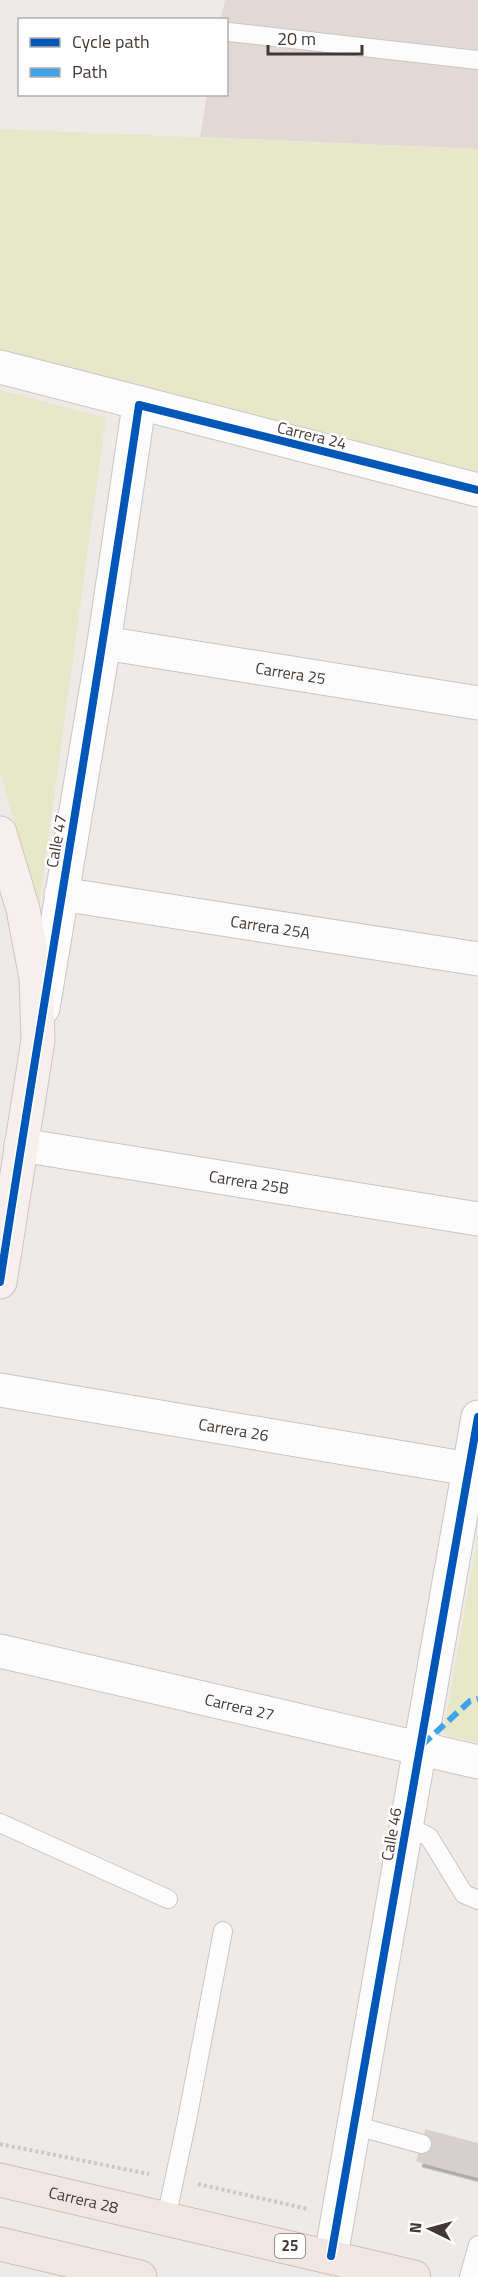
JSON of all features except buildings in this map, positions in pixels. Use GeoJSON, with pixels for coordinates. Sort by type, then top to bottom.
{"type":"FeatureCollection","features":[{"type":"Feature","properties":{"kind":"main road","name":"Calle 47"},"geometry":{"type":"LineString","coordinates":[[0,833],[23,909],[36,978],[38,1040],[0,1282]]}},
{"type":"Feature","properties":{"kind":"main road","name":"Carrera 28"},"geometry":{"type":"LineString","coordinates":[[0,2180],[166,2218]]}},
{"type":"Feature","properties":{"kind":"main road","name":"25"},"geometry":{"type":"LineString","coordinates":[[166,2218],[414,2277]]}},
{"type":"Feature","properties":{"kind":"main road"},"geometry":{"type":"LineString","coordinates":[[0,2244],[140,2277]]}},
{"type":"Feature","properties":{"kind":"street","name":"Carrera 24"},"geometry":{"type":"LineString","coordinates":[[0,367],[139,405],[478,490]]}},
{"type":"Feature","properties":{"kind":"street","name":"Calle 47"},"geometry":{"type":"LineString","coordinates":[[38,1040],[104,644],[139,405]]}},
{"type":"Feature","properties":{"kind":"street","name":"Carrera 25"},"geometry":{"type":"LineString","coordinates":[[104,644],[478,703]]}},
{"type":"Feature","properties":{"kind":"street","name":"Carrera 25A"},"geometry":{"type":"LineString","coordinates":[[61,894],[478,959]]}},
{"type":"Feature","properties":{"kind":"street","name":"Carrera 25B"},"geometry":{"type":"LineString","coordinates":[[21,1145],[478,1219]]}},
{"type":"Feature","properties":{"kind":"street","name":"Carrera 26"},"geometry":{"type":"LineString","coordinates":[[0,1390],[469,1469]]}},
{"type":"Feature","properties":{"kind":"street","name":"Calle 46"},"geometry":{"type":"LineString","coordinates":[[331,2256],[478,1417]]}},
{"type":"Feature","properties":{"kind":"street","name":"Carrera 27"},"geometry":{"type":"LineString","coordinates":[[0,1651],[478,1762]]}},
{"type":"Feature","properties":{"kind":"lane"},"geometry":{"type":"LineString","coordinates":[[229,32],[478,60]]}},
{"type":"Feature","properties":{"kind":"lane"},"geometry":{"type":"LineString","coordinates":[[0,1823],[168,1899]]}},
{"type":"Feature","properties":{"kind":"lane"},"geometry":{"type":"LineString","coordinates":[[406,1826],[429,1837],[464,1894],[478,1900]]}},
{"type":"Feature","properties":{"kind":"lane"},"geometry":{"type":"LineString","coordinates":[[166,2218],[223,1931]]}},
{"type":"Feature","properties":{"kind":"lane"},"geometry":{"type":"LineString","coordinates":[[353,2125],[422,2144]]}},
{"type":"Feature","properties":{"kind":"lane"},"geometry":{"type":"LineString","coordinates":[[469,2277],[478,2245]]}},
{"type":"Feature","properties":{"kind":"shaded area"},"geometry":{"type":"Polygon","coordinates":[[[225,0],[478,0],[478,149],[200,137],[207,96],[228,96],[228,18],[221,18],[225,0]]]}},
{"type":"Feature","properties":{"kind":"green space"},"geometry":{"type":"Polygon","coordinates":[[[0,129],[478,149],[478,487],[0,365],[0,129]]]}},
{"type":"Feature","properties":{"kind":"green space"},"geometry":{"type":"Polygon","coordinates":[[[0,390],[106,418],[39,907],[0,772],[0,390]]]}},
{"type":"Feature","properties":{"kind":"green space"},"geometry":{"type":"Polygon","coordinates":[[[478,1534],[478,1743],[443,1734],[478,1534]]]}},
{"type":"Feature","properties":{"kind":"marked path"},"geometry":{"type":"LineString","coordinates":[[422,1745],[470,1701],[478,1699]]}},
{"type":"Feature","properties":{"kind":"cycle path"},"geometry":{"type":"LineString","coordinates":[[0,1282],[139,405],[478,490]]}},
{"type":"Feature","properties":{"kind":"cycle path"},"geometry":{"type":"LineString","coordinates":[[331,2256],[478,1417]]}}]}
